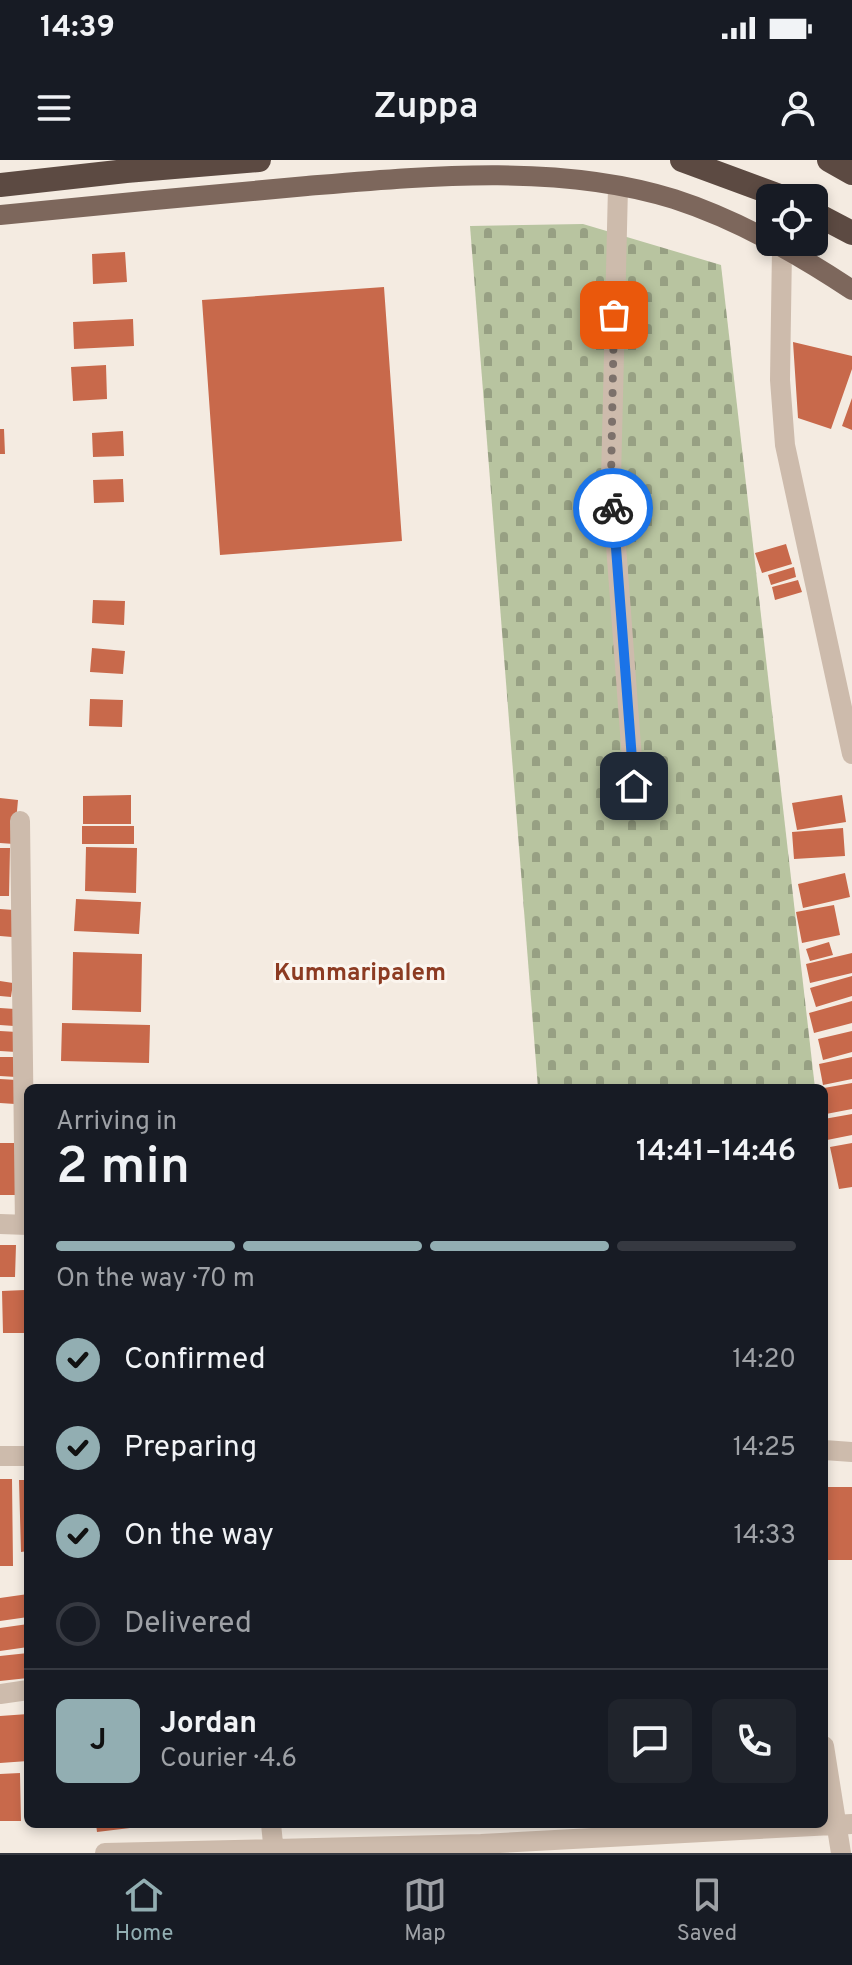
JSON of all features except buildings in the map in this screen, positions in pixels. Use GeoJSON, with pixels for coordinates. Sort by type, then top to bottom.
{"type":"FeatureCollection","features":[{"type":"Feature","properties":{"kind":"highway"},"geometry":{"type":"LineString","coordinates":[[0,185],[259,160]]}},
{"type":"Feature","properties":{"kind":"highway"},"geometry":{"type":"LineString","coordinates":[[682,160],[756,187]]}},
{"type":"Feature","properties":{"kind":"highway"},"geometry":{"type":"LineString","coordinates":[[829,160],[852,173]]}},
{"type":"Feature","properties":{"kind":"highway"},"geometry":{"type":"LineString","coordinates":[[828,220],[852,233]]}},
{"type":"Feature","properties":{"kind":"main road"},"geometry":{"type":"LineString","coordinates":[[0,215],[432,176],[550,169],[672,199],[716,215],[756,236]]}},
{"type":"Feature","properties":{"kind":"main road"},"geometry":{"type":"LineString","coordinates":[[794,256],[852,290]]}},
{"type":"Feature","properties":{"kind":"street"},"geometry":{"type":"LineString","coordinates":[[618,187],[611,479],[634,786]]}},
{"type":"Feature","properties":{"kind":"street"},"geometry":{"type":"LineString","coordinates":[[782,256],[780,380],[785,445],[852,754]]}},
{"type":"Feature","properties":{"kind":"street"},"geometry":{"type":"LineString","coordinates":[[20,821],[24,1090]]}},
{"type":"Feature","properties":{"kind":"street"},"geometry":{"type":"LineString","coordinates":[[0,1224],[24,1225]]}},
{"type":"Feature","properties":{"kind":"street"},"geometry":{"type":"LineString","coordinates":[[828,1450],[852,1452]]}},
{"type":"Feature","properties":{"kind":"street"},"geometry":{"type":"LineString","coordinates":[[0,1456],[24,1456]]}},
{"type":"Feature","properties":{"kind":"street"},"geometry":{"type":"LineString","coordinates":[[0,1694],[24,1691]]}},
{"type":"Feature","properties":{"kind":"street"},"geometry":{"type":"LineString","coordinates":[[828,1762],[844,1825],[841,1853]]}},
{"type":"Feature","properties":{"kind":"street"},"geometry":{"type":"LineString","coordinates":[[271,1828],[274,1850]]}},
{"type":"Feature","properties":{"kind":"street"},"geometry":{"type":"LineString","coordinates":[[105,1853],[274,1850],[787,1828]]}},
{"type":"Feature","properties":{"kind":"green space"},"geometry":{"type":"Polygon","coordinates":[[[583,224],[721,265],[815,1084],[538,1084],[470,226],[583,224]]]}},
{"type":"Feature","properties":{"kind":"way so far"},"geometry":{"type":"LineString","coordinates":[[613,508],[614,315]]}},
{"type":"Feature","properties":{"kind":"district","name":"Kummaripalem"},"geometry":{"type":"Point","coordinates":[360,974]}},
{"type":"Feature","properties":{"kind":"route"},"geometry":{"type":"LineString","coordinates":[[613,508],[634,786]]}}]}
